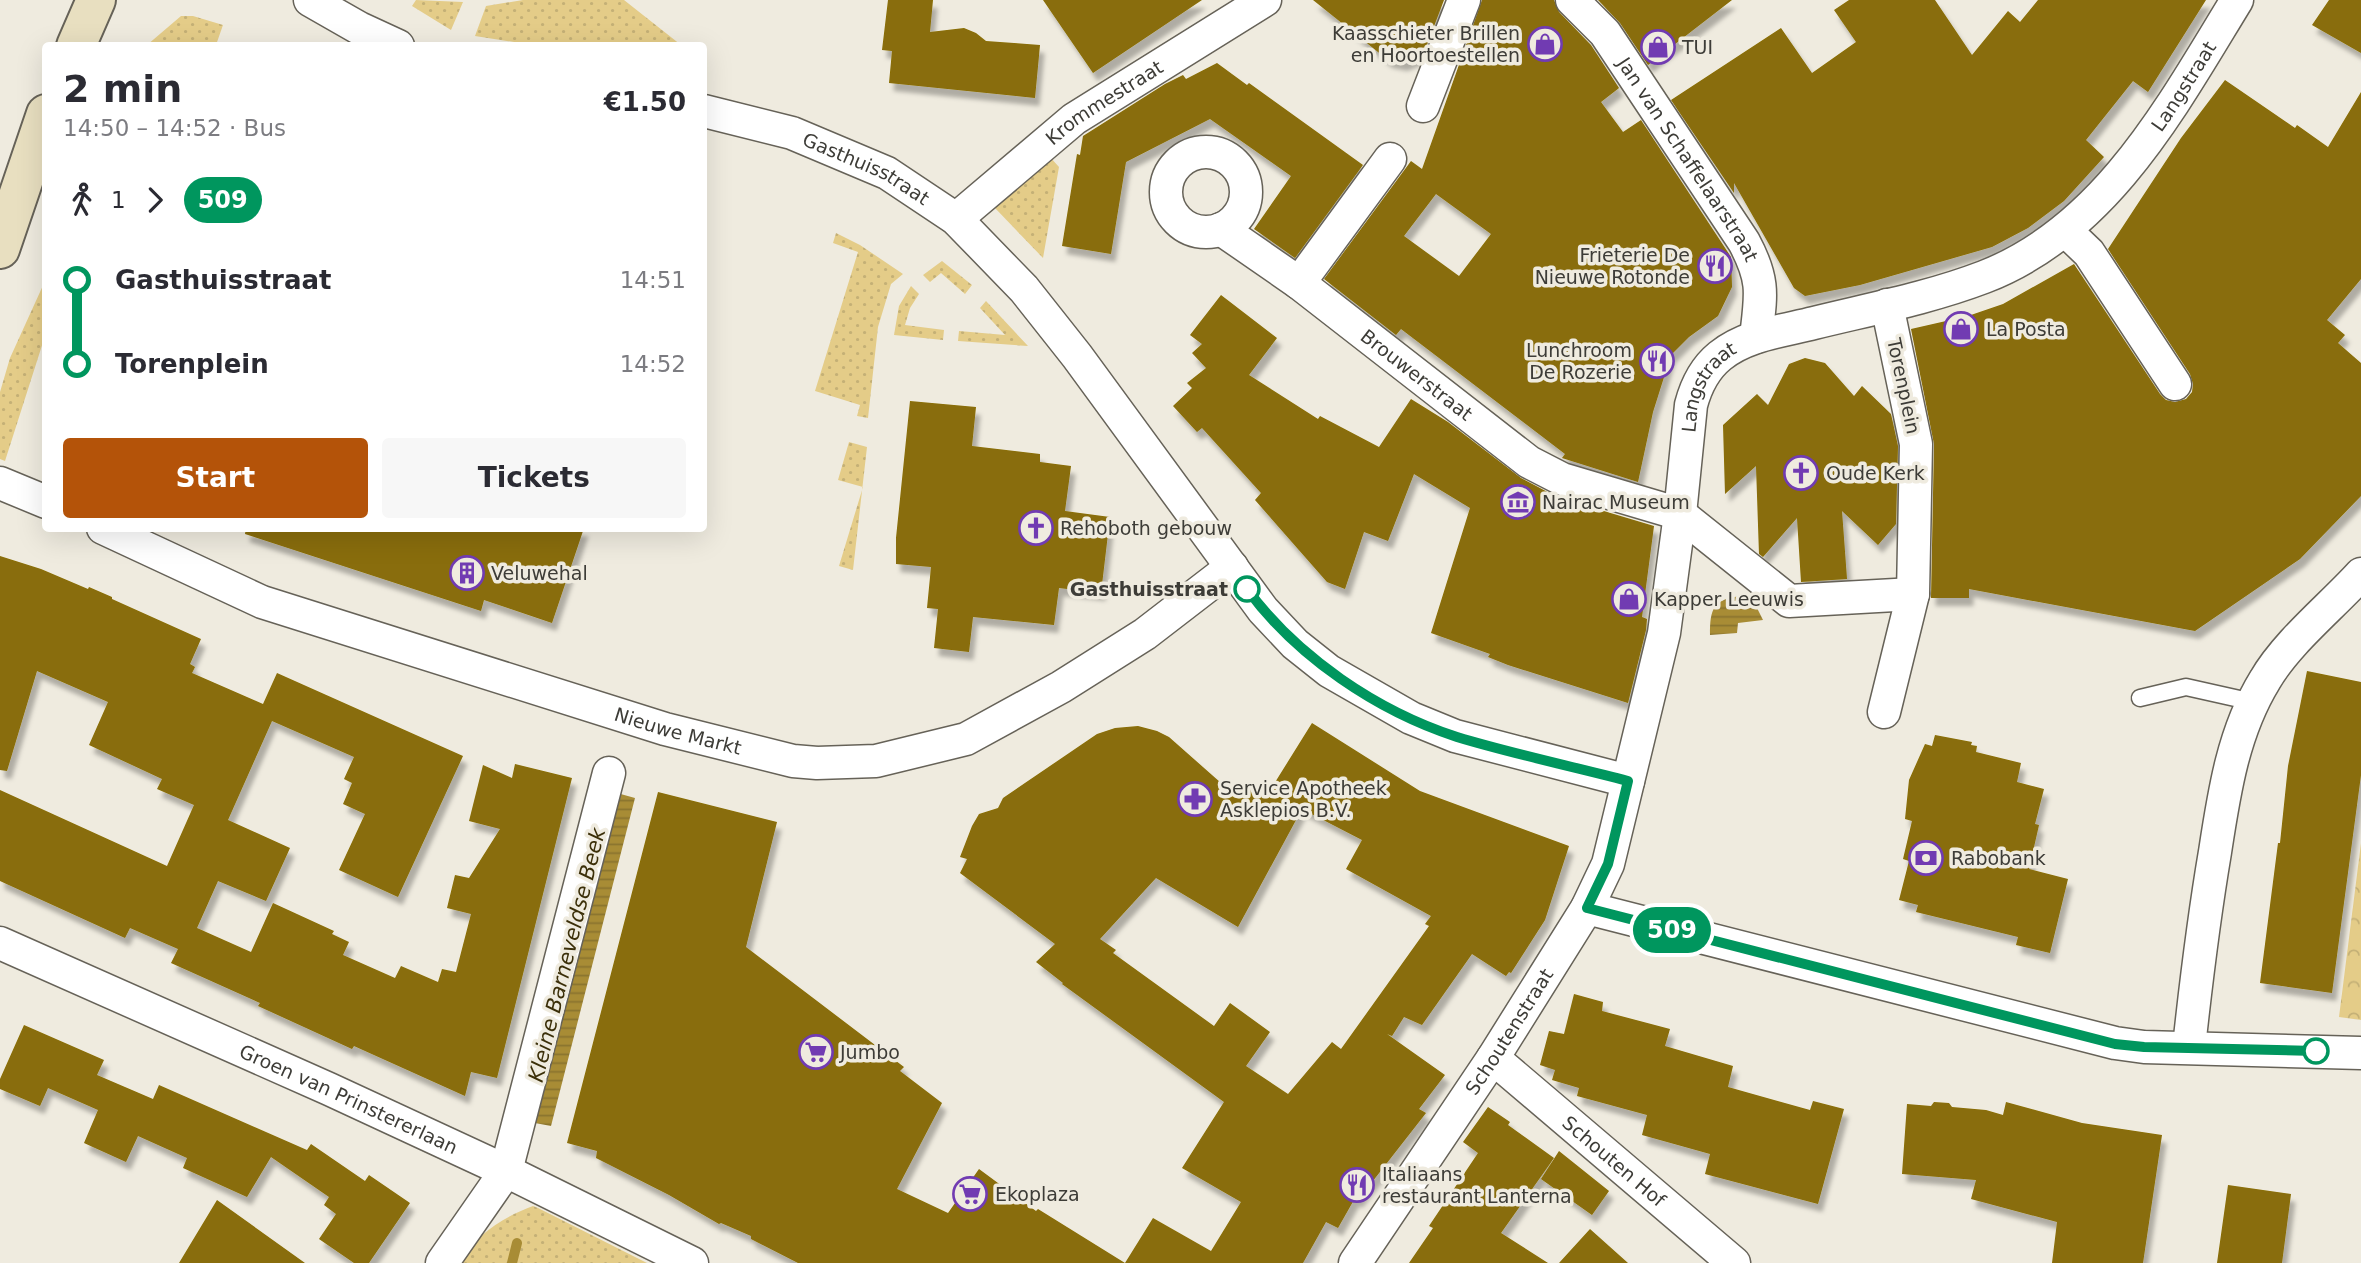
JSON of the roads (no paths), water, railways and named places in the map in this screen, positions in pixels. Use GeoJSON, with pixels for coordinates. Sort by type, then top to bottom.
{"type":"FeatureCollection","features":[{"type":"Feature","properties":{"kind":"main road"},"geometry":{"type":"LineString","coordinates":[[78,42],[96,0]]}},
{"type":"Feature","properties":{"kind":"main road"},"geometry":{"type":"LineString","coordinates":[[0,249],[42,126]]}},
{"type":"Feature","properties":{"kind":"street"},"geometry":{"type":"LineString","coordinates":[[310,0],[389,42]]}},
{"type":"Feature","properties":{"kind":"street","name":"Krommestraat"},"geometry":{"type":"LineString","coordinates":[[956,219],[1074,118],[1265,0]]}},
{"type":"Feature","properties":{"kind":"street"},"geometry":{"type":"LineString","coordinates":[[1423,106],[1464,0]]}},
{"type":"Feature","properties":{"kind":"street","name":"Jan van Schaffelaarstraat"},"geometry":{"type":"LineString","coordinates":[[1572,0],[1605,33],[1748,250],[1759,271],[1756,337]]}},
{"type":"Feature","properties":{"kind":"street","name":"Langstraat"},"geometry":{"type":"LineString","coordinates":[[1628,781],[1664,634],[1691,405],[1695,390],[1709,365],[1731,348],[1756,337],[1954,288],[1986,276],[2038,249],[2065,230],[2097,201],[2144,144],[2237,0]]}},
{"type":"Feature","properties":{"kind":"street","name":"Gasthuisstraat"},"geometry":{"type":"LineString","coordinates":[[707,112],[792,133],[887,173],[956,219],[1024,289],[1077,356],[1263,610],[1295,644],[1329,671],[1411,718],[1455,736],[1628,781]]}},
{"type":"Feature","properties":{"kind":"street"},"geometry":{"type":"LineString","coordinates":[[1299,283],[1390,159]]}},
{"type":"Feature","properties":{"kind":"street","name":"Brouwerstraat"},"geometry":{"type":"LineString","coordinates":[[1221,229],[1299,283],[1543,471],[1680,514]]}},
{"type":"Feature","properties":{"kind":"street"},"geometry":{"type":"LineString","coordinates":[[2065,230],[2089,253],[2175,384]]}},
{"type":"Feature","properties":{"kind":"street","name":"Torenplein"},"geometry":{"type":"LineString","coordinates":[[1884,712],[1913,594],[1916,444],[1887,304]]}},
{"type":"Feature","properties":{"kind":"street"},"geometry":{"type":"LineString","coordinates":[[0,483],[42,500]]}},
{"type":"Feature","properties":{"kind":"street"},"geometry":{"type":"LineString","coordinates":[[1680,514],[1789,601],[1913,594]]}},
{"type":"Feature","properties":{"kind":"street","name":"Nieuwe Markt"},"geometry":{"type":"LineString","coordinates":[[112,532],[262,602],[665,729],[793,761],[817,763],[876,761],[966,739],[1061,687],[1145,634],[1232,567]]}},
{"type":"Feature","properties":{"kind":"street"},"geometry":{"type":"LineString","coordinates":[[2189,1047],[2201,938],[2223,799],[2228,774],[2248,714],[2265,680],[2280,659],[2360,578]]}},
{"type":"Feature","properties":{"kind":"street"},"geometry":{"type":"LineString","coordinates":[[442,1263],[506,1171],[608,773]]}},
{"type":"Feature","properties":{"kind":"street","name":"Schoutenstraat"},"geometry":{"type":"LineString","coordinates":[[1355,1263],[1493,1058],[1587,908],[1608,864],[1628,781]]}},
{"type":"Feature","properties":{"kind":"street"},"geometry":{"type":"LineString","coordinates":[[1587,908],[2115,1044],[2361,1053]]}},
{"type":"Feature","properties":{"kind":"street","name":"Groen van Prinstererlaan"},"geometry":{"type":"LineString","coordinates":[[0,943],[506,1171],[692,1263]]}},
{"type":"Feature","properties":{"kind":"street","name":"Schouten Hof"},"geometry":{"type":"LineString","coordinates":[[1493,1058],[1734,1263]]}},
{"type":"Feature","properties":{"kind":"lane"},"geometry":{"type":"LineString","coordinates":[[2140,698],[2186,687],[2248,714]]}},
{"type":"Feature","properties":{"kind":"waterway","name":"Kleine Barneveldse Beek"},"geometry":{"type":"LineString","coordinates":[[512,1263],[517,1243]]}},
{"type":"Feature","properties":{"kind":"place","name":"Kaasschieter Brillen en Hoortoestellen"},"geometry":{"type":"Point","coordinates":[1545,44]}},
{"type":"Feature","properties":{"kind":"place","name":"TUI"},"geometry":{"type":"Point","coordinates":[1658,47]}},
{"type":"Feature","properties":{"kind":"place","name":"Frieterie De Nieuwe Rotonde"},"geometry":{"type":"Point","coordinates":[1715,266]}},
{"type":"Feature","properties":{"kind":"place","name":"La Posta"},"geometry":{"type":"Point","coordinates":[1961,329]}},
{"type":"Feature","properties":{"kind":"place","name":"Lunchroom De Rozerie"},"geometry":{"type":"Point","coordinates":[1657,361]}},
{"type":"Feature","properties":{"kind":"place","name":"Oude Kerk"},"geometry":{"type":"Point","coordinates":[1801,473]}},
{"type":"Feature","properties":{"kind":"place","name":"Nairac Museum"},"geometry":{"type":"Point","coordinates":[1518,502]}},
{"type":"Feature","properties":{"kind":"place","name":"Rehoboth gebouw"},"geometry":{"type":"Point","coordinates":[1036,528]}},
{"type":"Feature","properties":{"kind":"place","name":"Veluwehal"},"geometry":{"type":"Point","coordinates":[467,573]}},
{"type":"Feature","properties":{"kind":"place","name":"Gasthuisstraat"},"geometry":{"type":"Point","coordinates":[1247,589]}},
{"type":"Feature","properties":{"kind":"place","name":"Kapper Leeuwis"},"geometry":{"type":"Point","coordinates":[1629,599]}},
{"type":"Feature","properties":{"kind":"place","name":"Service Apotheek Asklepios B.V."},"geometry":{"type":"Point","coordinates":[1195,799]}},
{"type":"Feature","properties":{"kind":"place","name":"Rabobank"},"geometry":{"type":"Point","coordinates":[1926,858]}},
{"type":"Feature","properties":{"kind":"place","name":"Jumbo"},"geometry":{"type":"Point","coordinates":[816,1052]}},
{"type":"Feature","properties":{"kind":"place","name":"Italiaans restaurant Lanterna"},"geometry":{"type":"Point","coordinates":[1357,1185]}},
{"type":"Feature","properties":{"kind":"place","name":"Ekoplaza"},"geometry":{"type":"Point","coordinates":[970,1194]}}]}
